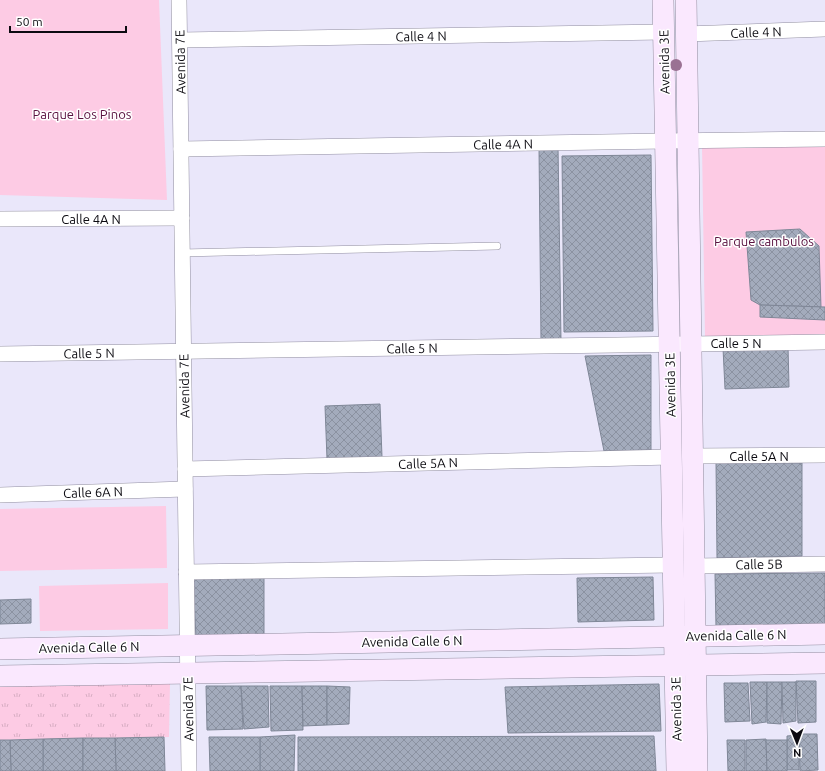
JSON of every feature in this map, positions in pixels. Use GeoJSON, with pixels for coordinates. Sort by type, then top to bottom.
{"type":"FeatureCollection","features":[{"type":"Feature","properties":{"kind":"street","name":"Avenida 7E"},"geometry":{"type":"LineString","coordinates":[[179,0],[189,771]]}},
{"type":"Feature","properties":{"kind":"street","name":"Avenida 3E"},"geometry":{"type":"LineString","coordinates":[[663,0],[674,637],[685,666],[697,771]]}},
{"type":"Feature","properties":{"kind":"street","name":"Avenida 3E"},"geometry":{"type":"LineString","coordinates":[[677,771],[685,666],[695,636],[686,0]]}},
{"type":"Feature","properties":{"kind":"street","name":"Calle 4 N"},"geometry":{"type":"LineString","coordinates":[[686,34],[825,30]]}},
{"type":"Feature","properties":{"kind":"street","name":"Calle 4 N"},"geometry":{"type":"LineString","coordinates":[[180,40],[663,32]]}},
{"type":"Feature","properties":{"kind":"street","name":"Calle 4A N"},"geometry":{"type":"LineString","coordinates":[[181,150],[665,140],[825,139]]}},
{"type":"Feature","properties":{"kind":"street","name":"Calle 4A N"},"geometry":{"type":"LineString","coordinates":[[0,219],[182,218]]}},
{"type":"Feature","properties":{"kind":"street","name":"Calle 5 N"},"geometry":{"type":"LineString","coordinates":[[0,354],[825,342]]}},
{"type":"Feature","properties":{"kind":"street","name":"Calle 5A N"},"geometry":{"type":"LineString","coordinates":[[692,456],[825,455]]}},
{"type":"Feature","properties":{"kind":"street","name":"Calle 5A N"},"geometry":{"type":"LineString","coordinates":[[185,469],[671,457]]}},
{"type":"Feature","properties":{"kind":"street","name":"Calle 6A N"},"geometry":{"type":"LineString","coordinates":[[0,495],[185,489]]}},
{"type":"Feature","properties":{"kind":"street"},"geometry":{"type":"LineString","coordinates":[[672,497],[693,496]]}},
{"type":"Feature","properties":{"kind":"street","name":"Calle 5B"},"geometry":{"type":"LineString","coordinates":[[694,566],[825,564]]}},
{"type":"Feature","properties":{"kind":"street"},"geometry":{"type":"LineString","coordinates":[[186,572],[673,565]]}},
{"type":"Feature","properties":{"kind":"street","name":"Avenida Calle 6 N"},"geometry":{"type":"LineString","coordinates":[[0,649],[825,634]]}},
{"type":"Feature","properties":{"kind":"street"},"geometry":{"type":"LineString","coordinates":[[0,676],[825,663]]}},
{"type":"Feature","properties":{"kind":"lane"},"geometry":{"type":"LineString","coordinates":[[182,253],[497,246]]}},
{"type":"Feature","properties":{"kind":"green space","name":"Parque Los Pinos"},"geometry":{"type":"Polygon","coordinates":[[[0,0],[159,0],[167,200],[0,195],[0,0]]]}},
{"type":"Feature","properties":{"kind":"green space","name":"Parque cambulos"},"geometry":{"type":"Polygon","coordinates":[[[825,145],[825,335],[705,337],[702,146],[825,145]]]}},
{"type":"Feature","properties":{"kind":"green space"},"geometry":{"type":"Polygon","coordinates":[[[166,506],[167,568],[0,571],[0,509],[166,506]]]}},
{"type":"Feature","properties":{"kind":"green space"},"geometry":{"type":"Polygon","coordinates":[[[168,583],[168,629],[40,631],[39,586],[168,583]]]}},
{"type":"Feature","properties":{"kind":"green space"},"geometry":{"type":"Polygon","coordinates":[[[170,683],[169,737],[0,740],[0,686],[170,683]]]}},
{"type":"Feature","properties":{"kind":"building"},"geometry":{"type":"Polygon","coordinates":[[[558,146],[561,341],[541,341],[539,148],[558,146]]]}},
{"type":"Feature","properties":{"kind":"building"},"geometry":{"type":"Polygon","coordinates":[[[651,155],[653,331],[564,332],[562,156],[651,155]]]}},
{"type":"Feature","properties":{"kind":"building"},"geometry":{"type":"Polygon","coordinates":[[[800,229],[819,246],[821,307],[760,305],[751,300],[746,232],[800,229]]]}},
{"type":"Feature","properties":{"kind":"building"},"geometry":{"type":"Polygon","coordinates":[[[760,305],[825,307],[825,320],[760,317],[760,305]]]}},
{"type":"Feature","properties":{"kind":"building"},"geometry":{"type":"Polygon","coordinates":[[[788,346],[789,387],[725,389],[723,348],[788,346]]]}},
{"type":"Feature","properties":{"kind":"building"},"geometry":{"type":"Polygon","coordinates":[[[651,355],[651,450],[604,451],[585,356],[651,355]]]}},
{"type":"Feature","properties":{"kind":"building"},"geometry":{"type":"Polygon","coordinates":[[[380,404],[382,457],[327,459],[325,406],[380,404]]]}},
{"type":"Feature","properties":{"kind":"building"},"geometry":{"type":"Polygon","coordinates":[[[716,462],[802,463],[802,556],[717,558],[716,462]]]}},
{"type":"Feature","properties":{"kind":"building"},"geometry":{"type":"Polygon","coordinates":[[[825,573],[825,625],[716,627],[715,574],[825,573]]]}},
{"type":"Feature","properties":{"kind":"building"},"geometry":{"type":"Polygon","coordinates":[[[264,577],[264,637],[196,638],[193,578],[264,577]]]}},
{"type":"Feature","properties":{"kind":"building"},"geometry":{"type":"Polygon","coordinates":[[[653,577],[654,620],[578,622],[577,578],[653,577]]]}},
{"type":"Feature","properties":{"kind":"building"},"geometry":{"type":"Polygon","coordinates":[[[31,599],[31,623],[0,624],[0,600],[31,599]]]}},
{"type":"Feature","properties":{"kind":"building"},"geometry":{"type":"Polygon","coordinates":[[[796,681],[816,681],[816,722],[798,723],[796,681]]]}},
{"type":"Feature","properties":{"kind":"building"},"geometry":{"type":"Polygon","coordinates":[[[750,682],[767,682],[766,722],[752,724],[750,682]]]}},
{"type":"Feature","properties":{"kind":"building"},"geometry":{"type":"Polygon","coordinates":[[[767,682],[782,682],[781,724],[767,723],[767,682]]]}},
{"type":"Feature","properties":{"kind":"building"},"geometry":{"type":"Polygon","coordinates":[[[782,682],[796,682],[796,721],[783,723],[782,682]]]}},
{"type":"Feature","properties":{"kind":"building"},"geometry":{"type":"Polygon","coordinates":[[[724,683],[748,683],[750,721],[725,722],[724,683]]]}},
{"type":"Feature","properties":{"kind":"building"},"geometry":{"type":"Polygon","coordinates":[[[659,684],[661,731],[508,733],[505,687],[659,684]]]}},
{"type":"Feature","properties":{"kind":"building"},"geometry":{"type":"Polygon","coordinates":[[[206,686],[241,686],[243,729],[207,730],[206,686]]]}},
{"type":"Feature","properties":{"kind":"building"},"geometry":{"type":"Polygon","coordinates":[[[241,686],[268,686],[269,727],[244,729],[241,686]]]}},
{"type":"Feature","properties":{"kind":"building"},"geometry":{"type":"Polygon","coordinates":[[[270,686],[302,686],[303,730],[271,731],[270,686]]]}},
{"type":"Feature","properties":{"kind":"building"},"geometry":{"type":"Polygon","coordinates":[[[302,686],[327,686],[327,725],[303,726],[302,686]]]}},
{"type":"Feature","properties":{"kind":"building"},"geometry":{"type":"Polygon","coordinates":[[[327,686],[350,687],[349,724],[327,725],[327,686]]]}},
{"type":"Feature","properties":{"kind":"building"},"geometry":{"type":"Polygon","coordinates":[[[799,734],[817,734],[818,770],[800,771],[799,734]]]}},
{"type":"Feature","properties":{"kind":"building"},"geometry":{"type":"Polygon","coordinates":[[[295,735],[294,771],[260,771],[260,737],[295,735]]]}},
{"type":"Feature","properties":{"kind":"building"},"geometry":{"type":"Polygon","coordinates":[[[799,735],[799,770],[787,770],[787,736],[799,735]]]}},
{"type":"Feature","properties":{"kind":"building"},"geometry":{"type":"Polygon","coordinates":[[[654,736],[656,771],[298,771],[298,737],[654,736]]]}},
{"type":"Feature","properties":{"kind":"building"},"geometry":{"type":"Polygon","coordinates":[[[164,737],[165,771],[116,771],[115,738],[164,737]]]}},
{"type":"Feature","properties":{"kind":"building"},"geometry":{"type":"Polygon","coordinates":[[[209,737],[260,737],[260,771],[210,771],[209,737]]]}},
{"type":"Feature","properties":{"kind":"building"},"geometry":{"type":"Polygon","coordinates":[[[83,738],[83,771],[43,771],[43,739],[83,738]]]}},
{"type":"Feature","properties":{"kind":"building"},"geometry":{"type":"Polygon","coordinates":[[[83,738],[115,738],[116,771],[83,771],[83,738]]]}},
{"type":"Feature","properties":{"kind":"building"},"geometry":{"type":"Polygon","coordinates":[[[43,739],[43,771],[11,771],[10,740],[43,739]]]}},
{"type":"Feature","properties":{"kind":"building"},"geometry":{"type":"Polygon","coordinates":[[[766,739],[767,771],[746,771],[746,740],[766,739]]]}},
{"type":"Feature","properties":{"kind":"building"},"geometry":{"type":"Polygon","coordinates":[[[0,740],[10,740],[11,771],[0,771],[0,740]]]}},
{"type":"Feature","properties":{"kind":"building"},"geometry":{"type":"Polygon","coordinates":[[[727,740],[745,740],[745,771],[728,771],[727,740]]]}},
{"type":"Feature","properties":{"kind":"building"},"geometry":{"type":"Polygon","coordinates":[[[766,740],[787,740],[787,771],[767,771],[766,740]]]}}]}
